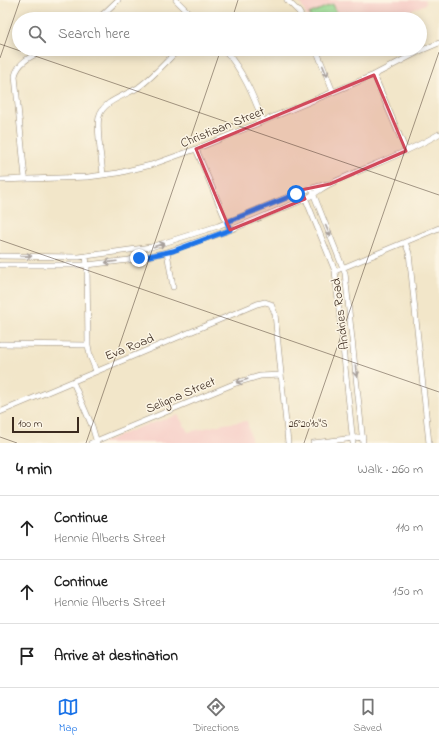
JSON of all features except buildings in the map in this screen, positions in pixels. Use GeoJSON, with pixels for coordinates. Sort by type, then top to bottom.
{"type":"FeatureCollection","features":[{"type":"Feature","properties":{"kind":"street"},"geometry":{"type":"LineString","coordinates":[[105,12],[118,0]]}},
{"type":"Feature","properties":{"kind":"street"},"geometry":{"type":"LineString","coordinates":[[176,0],[188,12]]}},
{"type":"Feature","properties":{"kind":"street"},"geometry":{"type":"LineString","coordinates":[[287,0],[299,12]]}},
{"type":"Feature","properties":{"kind":"street","name":"Christiaan Street"},"geometry":{"type":"LineString","coordinates":[[427,48],[439,43]]}},
{"type":"Feature","properties":{"kind":"street"},"geometry":{"type":"LineString","coordinates":[[24,178],[15,86],[16,72],[25,60],[33,56]]}},
{"type":"Feature","properties":{"kind":"street"},"geometry":{"type":"LineString","coordinates":[[103,175],[98,122],[102,110],[107,105],[145,82],[172,56]]}},
{"type":"Feature","properties":{"kind":"street"},"geometry":{"type":"LineString","coordinates":[[229,56],[247,81],[263,121]]}},
{"type":"Feature","properties":{"kind":"street"},"geometry":{"type":"LineString","coordinates":[[319,56],[333,92]]}},
{"type":"Feature","properties":{"kind":"street","name":"Christiaan Street"},"geometry":{"type":"LineString","coordinates":[[0,180],[24,178],[73,178],[103,175],[145,167],[196,148],[374,75],[410,56]]}},
{"type":"Feature","properties":{"kind":"street"},"geometry":{"type":"LineString","coordinates":[[374,75],[406,151]]}},
{"type":"Feature","properties":{"kind":"street"},"geometry":{"type":"LineString","coordinates":[[0,265],[87,265],[129,260],[167,252],[230,230],[305,199],[330,184],[406,151],[439,134]]}},
{"type":"Feature","properties":{"kind":"street"},"geometry":{"type":"LineString","coordinates":[[196,148],[230,230]]}},
{"type":"Feature","properties":{"kind":"street"},"geometry":{"type":"LineString","coordinates":[[0,256],[86,256],[142,249],[159,245],[227,222],[310,188],[330,184]]}},
{"type":"Feature","properties":{"kind":"street","name":"Andries Road"},"geometry":{"type":"LineString","coordinates":[[310,188],[344,268],[352,326],[363,440]]}},
{"type":"Feature","properties":{"kind":"street","name":"Andries Road"},"geometry":{"type":"LineString","coordinates":[[302,191],[335,271],[353,441]]}},
{"type":"Feature","properties":{"kind":"street"},"geometry":{"type":"LineString","coordinates":[[335,271],[439,228]]}},
{"type":"Feature","properties":{"kind":"street"},"geometry":{"type":"LineString","coordinates":[[405,242],[409,254],[429,443]]}},
{"type":"Feature","properties":{"kind":"street"},"geometry":{"type":"LineString","coordinates":[[167,252],[173,287]]}},
{"type":"Feature","properties":{"kind":"street"},"geometry":{"type":"LineString","coordinates":[[86,256],[88,345],[90,356],[96,370]]}},
{"type":"Feature","properties":{"kind":"street","name":"Eva Road"},"geometry":{"type":"LineString","coordinates":[[0,412],[74,382],[96,370],[257,304],[271,304],[275,314],[281,375]]}},
{"type":"Feature","properties":{"kind":"street"},"geometry":{"type":"LineString","coordinates":[[0,344],[88,345]]}},
{"type":"Feature","properties":{"kind":"street"},"geometry":{"type":"LineString","coordinates":[[281,375],[288,443]]}},
{"type":"Feature","properties":{"kind":"street","name":"Seligna Street"},"geometry":{"type":"LineString","coordinates":[[91,443],[97,442],[236,382],[260,376],[281,375]]}},
{"type":"Feature","properties":{"kind":"street"},"geometry":{"type":"LineString","coordinates":[[74,382],[97,442]]}},
{"type":"Feature","properties":{"kind":"street"},"geometry":{"type":"LineString","coordinates":[[313,443],[363,440]]}},
{"type":"Feature","properties":{"kind":"highlighted area"},"geometry":{"type":"Polygon","coordinates":[[[374,75],[406,151],[330,184],[301,190],[305,199],[230,230],[196,149],[374,75]]]}},
{"type":"Feature","properties":{"kind":"shaded area"},"geometry":{"type":"Polygon","coordinates":[[[296,0],[425,0],[426,4],[407,12],[305,12],[301,4],[296,0]]]}},
{"type":"Feature","properties":{"kind":"shaded area"},"geometry":{"type":"Polygon","coordinates":[[[178,415],[188,432],[224,424],[247,421],[252,443],[101,443],[140,427],[178,415]]]}},
{"type":"Feature","properties":{"kind":"green space"},"geometry":{"type":"Polygon","coordinates":[[[333,4],[336,12],[314,12],[333,4]]]}},
{"type":"Feature","properties":{"kind":"route"},"geometry":{"type":"LineString","coordinates":[[139,258],[173,251],[230,230],[227,222],[296,194]]}}]}
